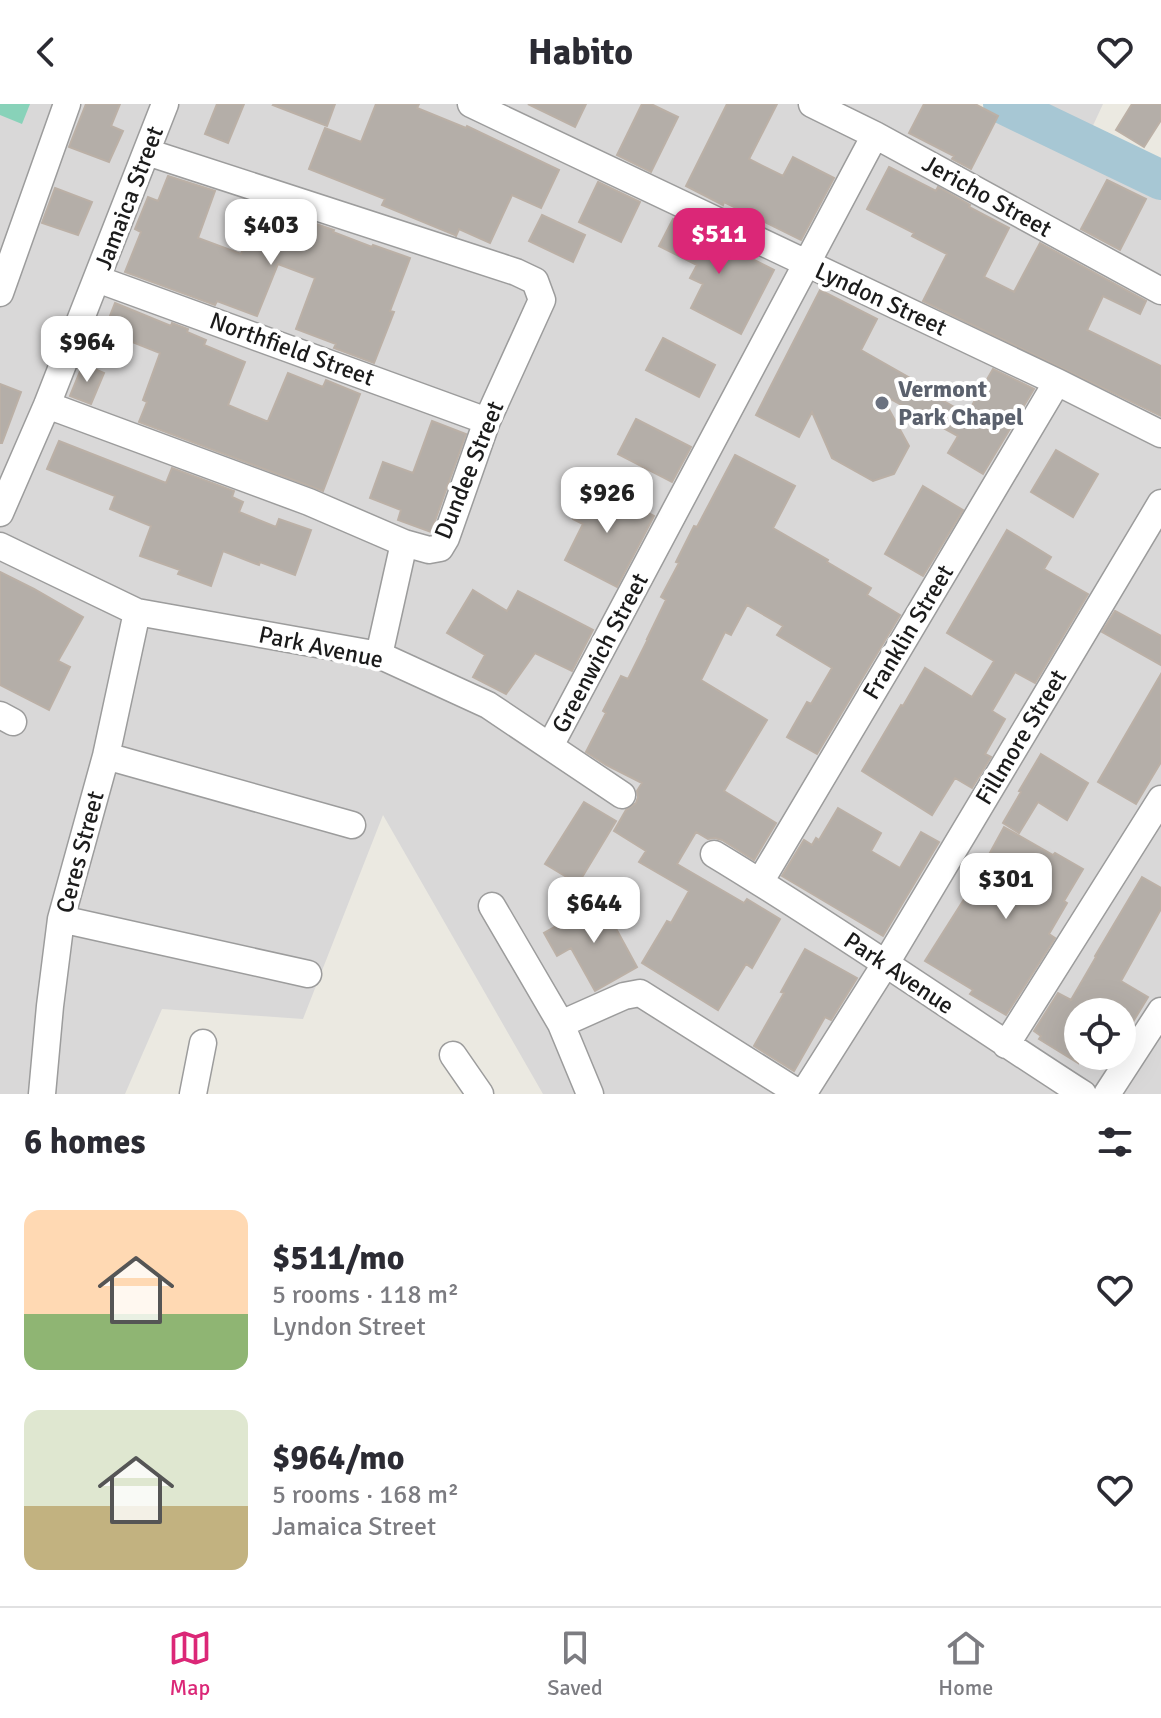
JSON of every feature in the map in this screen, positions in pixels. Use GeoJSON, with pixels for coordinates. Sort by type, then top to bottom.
{"type":"FeatureCollection","features":[{"type":"Feature","properties":{"kind":"street"},"geometry":{"type":"LineString","coordinates":[[0,293],[67,104]]}},
{"type":"Feature","properties":{"kind":"street","name":"Jamaica Street"},"geometry":{"type":"LineString","coordinates":[[0,513],[47,405],[165,104]]}},
{"type":"Feature","properties":{"kind":"street","name":"Lyndon Street"},"geometry":{"type":"LineString","coordinates":[[471,104],[1161,434]]}},
{"type":"Feature","properties":{"kind":"street","name":"Jericho Street"},"geometry":{"type":"LineString","coordinates":[[812,104],[875,135],[1161,291]]}},
{"type":"Feature","properties":{"kind":"street","name":"Greenwich Street"},"geometry":{"type":"LineString","coordinates":[[550,746],[875,135]]}},
{"type":"Feature","properties":{"kind":"street","name":"Dundee Street"},"geometry":{"type":"LineString","coordinates":[[147,152],[516,272],[535,281],[542,300],[487,421],[446,538],[440,548],[429,550],[404,543],[379,655]]}},
{"type":"Feature","properties":{"kind":"street","name":"Northfield Street"},"geometry":{"type":"LineString","coordinates":[[97,279],[487,421]]}},
{"type":"Feature","properties":{"kind":"street","name":"Franklin Street"},"geometry":{"type":"LineString","coordinates":[[760,882],[1057,382]]}},
{"type":"Feature","properties":{"kind":"street"},"geometry":{"type":"LineString","coordinates":[[47,405],[309,502],[404,543]]}},
{"type":"Feature","properties":{"kind":"street","name":"Fillmore Street"},"geometry":{"type":"LineString","coordinates":[[802,1094],[886,963],[1161,503]]}},
{"type":"Feature","properties":{"kind":"street","name":"Park Avenue"},"geometry":{"type":"LineString","coordinates":[[0,546],[137,612],[379,655],[488,705],[622,795]]}},
{"type":"Feature","properties":{"kind":"street","name":"Ceres Street"},"geometry":{"type":"LineString","coordinates":[[42,1094],[61,919],[106,756],[137,612]]}},
{"type":"Feature","properties":{"kind":"street"},"geometry":{"type":"LineString","coordinates":[[106,756],[352,825]]}},
{"type":"Feature","properties":{"kind":"street"},"geometry":{"type":"LineString","coordinates":[[1006,1045],[1161,799]]}},
{"type":"Feature","properties":{"kind":"street","name":"Park Avenue"},"geometry":{"type":"LineString","coordinates":[[714,854],[886,963],[1083,1094]]}},
{"type":"Feature","properties":{"kind":"street"},"geometry":{"type":"LineString","coordinates":[[492,906],[561,1024],[590,1094]]}},
{"type":"Feature","properties":{"kind":"street"},"geometry":{"type":"LineString","coordinates":[[61,919],[308,974]]}},
{"type":"Feature","properties":{"kind":"street"},"geometry":{"type":"LineString","coordinates":[[561,1024],[624,996],[640,993],[802,1094]]}},
{"type":"Feature","properties":{"kind":"street"},"geometry":{"type":"LineString","coordinates":[[1107,1094],[1161,1011]]}},
{"type":"Feature","properties":{"kind":"street"},"geometry":{"type":"LineString","coordinates":[[193,1094],[203,1043]]}},
{"type":"Feature","properties":{"kind":"street"},"geometry":{"type":"LineString","coordinates":[[453,1055],[480,1094]]}},
{"type":"Feature","properties":{"kind":"shaded area"},"geometry":{"type":"Polygon","coordinates":[[[0,104],[964,104],[1161,195],[1161,1094],[543,1094],[383,815],[303,1019],[162,1009],[125,1094],[0,1094],[0,104]]]}},
{"type":"Feature","properties":{"kind":"shaded area"},"geometry":{"type":"Polygon","coordinates":[[[1034,104],[1103,104],[1090,132],[1034,104]]]}},
{"type":"Feature","properties":{"kind":"green space"},"geometry":{"type":"Polygon","coordinates":[[[0,104],[30,104],[22,124],[0,115],[0,104]]]}},
{"type":"Feature","properties":{"kind":"building"},"geometry":{"type":"Polygon","coordinates":[[[86,104],[120,104],[111,126],[123,131],[109,162],[69,147],[86,104]]]}},
{"type":"Feature","properties":{"kind":"building"},"geometry":{"type":"Polygon","coordinates":[[[217,104],[244,104],[228,143],[205,134],[217,104]]]}},
{"type":"Feature","properties":{"kind":"building"},"geometry":{"type":"Polygon","coordinates":[[[274,104],[335,104],[327,126],[274,104]]]}},
{"type":"Feature","properties":{"kind":"building"},"geometry":{"type":"Polygon","coordinates":[[[376,104],[419,104],[417,108],[467,126],[559,170],[541,208],[512,195],[490,243],[459,229],[456,236],[382,205],[385,199],[309,169],[325,128],[361,142],[376,104]]]}},
{"type":"Feature","properties":{"kind":"building"},"geometry":{"type":"Polygon","coordinates":[[[528,104],[586,104],[575,127],[528,104]]]}},
{"type":"Feature","properties":{"kind":"building"},"geometry":{"type":"Polygon","coordinates":[[[642,104],[651,104],[678,117],[651,172],[617,155],[642,104]]]}},
{"type":"Feature","properties":{"kind":"building"},"geometry":{"type":"Polygon","coordinates":[[[727,104],[777,104],[749,159],[783,176],[793,157],[834,178],[801,240],[686,186],[727,104]]]}},
{"type":"Feature","properties":{"kind":"building"},"geometry":{"type":"Polygon","coordinates":[[[924,104],[975,104],[998,116],[971,169],[952,159],[954,156],[909,133],[924,104]]]}},
{"type":"Feature","properties":{"kind":"building"},"geometry":{"type":"Polygon","coordinates":[[[1132,104],[1161,104],[1161,120],[1144,147],[1116,130],[1132,104]]]}},
{"type":"Feature","properties":{"kind":"building"},"geometry":{"type":"Polygon","coordinates":[[[889,167],[936,191],[938,187],[1009,228],[984,277],[1014,292],[1040,243],[1146,301],[1140,314],[1103,296],[1087,330],[1161,366],[1161,416],[923,301],[947,254],[867,209],[889,167]]]}},
{"type":"Feature","properties":{"kind":"building"},"geometry":{"type":"Polygon","coordinates":[[[168,176],[215,191],[198,238],[241,254],[260,205],[410,258],[374,363],[296,329],[315,278],[278,264],[257,316],[217,301],[215,305],[125,272],[141,232],[135,229],[148,197],[158,201],[168,176]]]}},
{"type":"Feature","properties":{"kind":"building"},"geometry":{"type":"Polygon","coordinates":[[[1107,180],[1146,199],[1120,250],[1081,229],[1107,180]]]}},
{"type":"Feature","properties":{"kind":"building"},"geometry":{"type":"Polygon","coordinates":[[[598,182],[640,202],[621,242],[579,222],[598,182]]]}},
{"type":"Feature","properties":{"kind":"building"},"geometry":{"type":"Polygon","coordinates":[[[55,188],[92,202],[78,235],[42,223],[55,188]]]}},
{"type":"Feature","properties":{"kind":"building"},"geometry":{"type":"Polygon","coordinates":[[[542,215],[585,235],[573,262],[529,241],[542,215]]]}},
{"type":"Feature","properties":{"kind":"building"},"geometry":{"type":"Polygon","coordinates":[[[673,219],[774,270],[741,334],[691,308],[703,284],[690,278],[697,265],[659,246],[673,219]]]}},
{"type":"Feature","properties":{"kind":"building"},"geometry":{"type":"Polygon","coordinates":[[[820,290],[877,319],[861,350],[967,414],[993,369],[1034,389],[983,474],[948,453],[958,436],[880,393],[909,446],[894,474],[873,481],[832,458],[812,412],[799,437],[756,415],[820,290]]]}},
{"type":"Feature","properties":{"kind":"building"},"geometry":{"type":"Polygon","coordinates":[[[115,303],[171,326],[172,323],[188,329],[187,332],[206,340],[204,345],[245,362],[228,405],[266,421],[288,373],[323,387],[326,380],[360,394],[323,491],[139,422],[147,402],[143,400],[160,353],[125,339],[115,365],[94,357],[115,303]]]}},
{"type":"Feature","properties":{"kind":"building"},"geometry":{"type":"Polygon","coordinates":[[[663,338],[715,365],[699,397],[646,370],[663,338]]]}},
{"type":"Feature","properties":{"kind":"building"},"geometry":{"type":"Polygon","coordinates":[[[83,364],[104,373],[91,404],[70,396],[83,364]]]}},
{"type":"Feature","properties":{"kind":"building"},"geometry":{"type":"Polygon","coordinates":[[[0,384],[21,392],[2,443],[0,443],[0,384]]]}},
{"type":"Feature","properties":{"kind":"building"},"geometry":{"type":"Polygon","coordinates":[[[636,419],[691,447],[672,482],[618,454],[636,419]]]}},
{"type":"Feature","properties":{"kind":"building"},"geometry":{"type":"Polygon","coordinates":[[[432,421],[466,434],[431,532],[398,520],[401,510],[370,498],[383,462],[413,473],[432,421]]]}},
{"type":"Feature","properties":{"kind":"building"},"geometry":{"type":"Polygon","coordinates":[[[59,441],[166,483],[172,468],[234,491],[232,497],[243,502],[239,512],[276,527],[279,519],[311,530],[295,575],[223,551],[211,586],[178,574],[180,570],[140,556],[151,526],[110,509],[115,496],[47,469],[59,441]]]}},
{"type":"Feature","properties":{"kind":"building"},"geometry":{"type":"Polygon","coordinates":[[[1056,450],[1098,474],[1073,517],[1031,492],[1056,450]]]}},
{"type":"Feature","properties":{"kind":"building"},"geometry":{"type":"Polygon","coordinates":[[[735,455],[795,486],[773,528],[871,588],[867,595],[900,615],[817,754],[787,737],[832,668],[777,635],[783,626],[747,605],[731,635],[725,632],[701,680],[767,720],[724,791],[776,823],[754,860],[722,840],[708,839],[696,832],[677,864],[744,903],[747,899],[780,919],[752,968],[746,964],[718,1010],[642,963],[667,921],[671,923],[689,891],[639,862],[646,851],[614,831],[626,810],[636,803],[637,791],[642,783],[586,752],[621,676],[628,679],[648,639],[666,600],[661,597],[694,526],[697,527],[735,455]]]}},
{"type":"Feature","properties":{"kind":"building"},"geometry":{"type":"Polygon","coordinates":[[[591,484],[654,516],[617,587],[565,560],[583,524],[573,519],[591,484]]]}},
{"type":"Feature","properties":{"kind":"building"},"geometry":{"type":"Polygon","coordinates":[[[923,486],[963,510],[923,576],[885,554],[923,486]]]}},
{"type":"Feature","properties":{"kind":"building"},"geometry":{"type":"Polygon","coordinates":[[[1007,530],[1051,557],[1044,569],[1088,594],[1035,683],[1015,672],[992,711],[1005,719],[985,754],[991,757],[972,788],[955,778],[932,815],[862,771],[925,668],[972,697],[994,661],[947,633],[1007,530]]]}},
{"type":"Feature","properties":{"kind":"building"},"geometry":{"type":"Polygon","coordinates":[[[0,572],[83,617],[58,661],[70,667],[49,710],[0,685],[0,572]]]}},
{"type":"Feature","properties":{"kind":"building"},"geometry":{"type":"Polygon","coordinates":[[[473,590],[507,611],[518,591],[593,630],[572,671],[535,653],[506,694],[473,677],[485,655],[447,633],[473,590]]]}},
{"type":"Feature","properties":{"kind":"building"},"geometry":{"type":"Polygon","coordinates":[[[1115,611],[1161,636],[1161,665],[1102,632],[1115,611]]]}},
{"type":"Feature","properties":{"kind":"building"},"geometry":{"type":"Polygon","coordinates":[[[1161,674],[1161,762],[1136,804],[1098,782],[1161,674]]]}},
{"type":"Feature","properties":{"kind":"building"},"geometry":{"type":"Polygon","coordinates":[[[1041,754],[1088,783],[1067,820],[1038,802],[1019,833],[1003,823],[1041,754]]]}},
{"type":"Feature","properties":{"kind":"building"},"geometry":{"type":"Polygon","coordinates":[[[584,802],[616,821],[578,884],[545,864],[584,802]]]}},
{"type":"Feature","properties":{"kind":"building"},"geometry":{"type":"Polygon","coordinates":[[[838,808],[881,833],[871,851],[900,868],[921,832],[939,842],[883,936],[782,876],[804,840],[812,845],[816,838],[819,840],[838,808]]]}},
{"type":"Feature","properties":{"kind":"building"},"geometry":{"type":"Polygon","coordinates":[[[1004,827],[1083,869],[1049,934],[1055,938],[1006,1015],[970,994],[973,990],[925,961],[968,893],[1004,827]]]}},
{"type":"Feature","properties":{"kind":"building"},"geometry":{"type":"Polygon","coordinates":[[[1142,877],[1161,888],[1161,909],[1121,981],[1148,997],[1136,1017],[1136,998],[1072,998],[1142,877]]]}},
{"type":"Feature","properties":{"kind":"building"},"geometry":{"type":"Polygon","coordinates":[[[601,901],[637,967],[595,991],[571,948],[557,956],[544,933],[601,901]]]}},
{"type":"Feature","properties":{"kind":"building"},"geometry":{"type":"Polygon","coordinates":[[[805,949],[857,978],[831,1020],[825,1017],[794,1071],[754,1046],[805,949]]]}},
{"type":"Feature","properties":{"kind":"building"},"geometry":{"type":"Polygon","coordinates":[[[1058,993],[1067,998],[1064,998],[1064,1054],[1039,1039],[1041,1036],[1034,1031],[1058,993]]]}},
{"type":"Feature","properties":{"kind":"waterway"},"geometry":{"type":"LineString","coordinates":[[1003,104],[1161,180]]}},
{"type":"Feature","properties":{"kind":"place","name":"Vermont Park Chapel"},"geometry":{"type":"Point","coordinates":[882,403]}}]}
